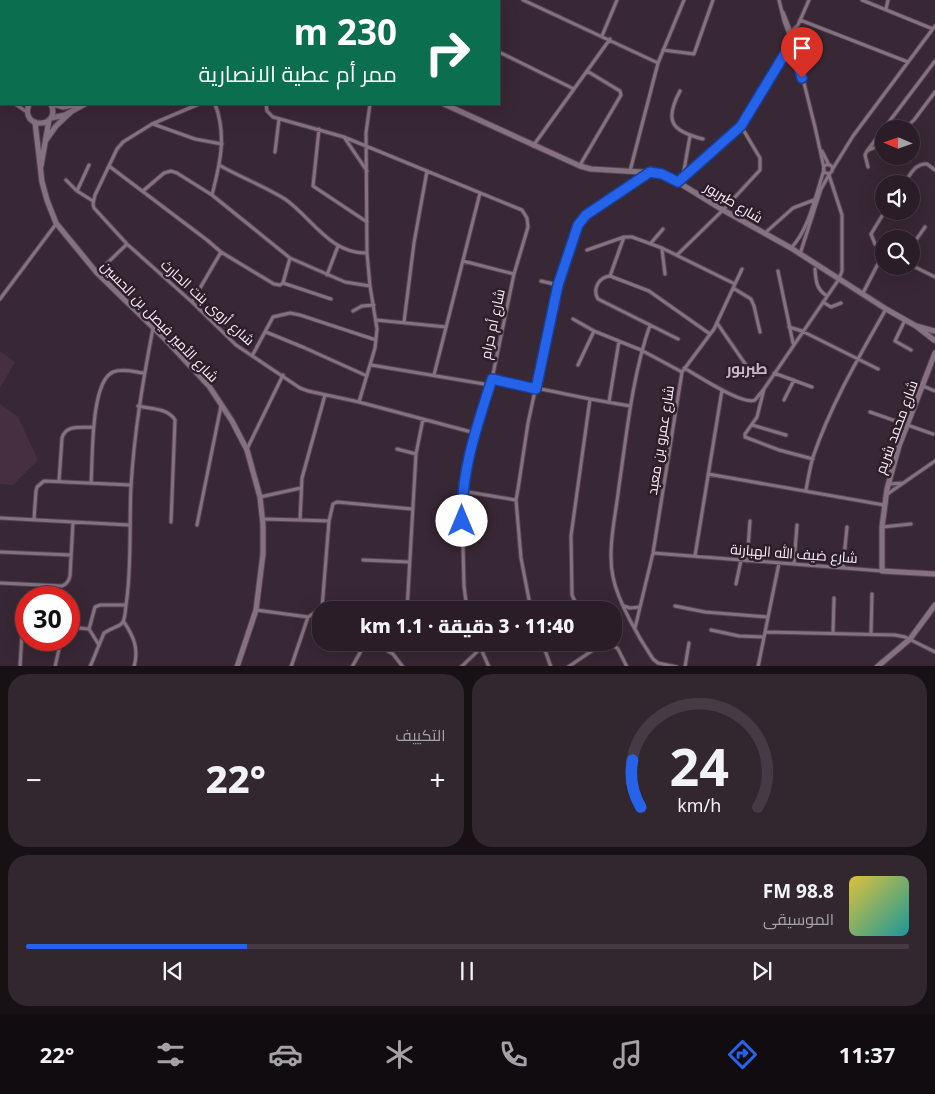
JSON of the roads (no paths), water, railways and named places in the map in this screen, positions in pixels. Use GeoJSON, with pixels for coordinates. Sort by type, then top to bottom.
{"type":"FeatureCollection","features":[{"type":"Feature","properties":{"kind":"street"},"geometry":{"type":"LineString","coordinates":[[523,0],[658,63]]}},
{"type":"Feature","properties":{"kind":"street"},"geometry":{"type":"LineString","coordinates":[[602,36],[616,0]]}},
{"type":"Feature","properties":{"kind":"street"},"geometry":{"type":"LineString","coordinates":[[630,171],[658,63],[684,0]]}},
{"type":"Feature","properties":{"kind":"street"},"geometry":{"type":"LineString","coordinates":[[663,50],[694,54],[713,0]]}},
{"type":"Feature","properties":{"kind":"street"},"geometry":{"type":"LineString","coordinates":[[779,0],[793,43],[824,169],[826,173],[830,173]]}},
{"type":"Feature","properties":{"kind":"street"},"geometry":{"type":"LineString","coordinates":[[790,33],[796,28],[809,0]]}},
{"type":"Feature","properties":{"kind":"street"},"geometry":{"type":"LineString","coordinates":[[800,254],[822,189],[840,156],[934,27],[862,0]]}},
{"type":"Feature","properties":{"kind":"street"},"geometry":{"type":"LineString","coordinates":[[886,9],[888,0]]}},
{"type":"Feature","properties":{"kind":"street"},"geometry":{"type":"LineString","coordinates":[[788,28],[800,20]]}},
{"type":"Feature","properties":{"kind":"street"},"geometry":{"type":"LineString","coordinates":[[800,20],[908,62]]}},
{"type":"Feature","properties":{"kind":"street"},"geometry":{"type":"LineString","coordinates":[[533,146],[610,39]]}},
{"type":"Feature","properties":{"kind":"street"},"geometry":{"type":"LineString","coordinates":[[678,182],[741,126],[793,43]]}},
{"type":"Feature","properties":{"kind":"street"},"geometry":{"type":"LineString","coordinates":[[500,52],[574,88]]}},
{"type":"Feature","properties":{"kind":"street"},"geometry":{"type":"LineString","coordinates":[[890,120],[935,61]]}},
{"type":"Feature","properties":{"kind":"street"},"geometry":{"type":"LineString","coordinates":[[580,166],[622,95],[620,91],[587,71]]}},
{"type":"Feature","properties":{"kind":"street"},"geometry":{"type":"LineString","coordinates":[[680,91],[673,106],[673,124],[690,136],[703,139]]}},
{"type":"Feature","properties":{"kind":"street"},"geometry":{"type":"LineString","coordinates":[[914,120],[935,92]]}},
{"type":"Feature","properties":{"kind":"street"},"geometry":{"type":"LineString","coordinates":[[16,105],[27,112],[34,122],[42,123],[71,112],[83,105]]}},
{"type":"Feature","properties":{"kind":"street"},"geometry":{"type":"LineString","coordinates":[[27,112],[29,105]]}},
{"type":"Feature","properties":{"kind":"street","name":"شارع الأمير فيصل بن الحسين"},"geometry":{"type":"LineString","coordinates":[[40,172],[44,143],[53,110],[52,105]]}},
{"type":"Feature","properties":{"kind":"street"},"geometry":{"type":"LineString","coordinates":[[57,105],[66,107],[74,105]]}},
{"type":"Feature","properties":{"kind":"street"},"geometry":{"type":"LineString","coordinates":[[66,180],[77,191],[93,201],[117,149],[123,142],[152,124],[197,105]]}},
{"type":"Feature","properties":{"kind":"street"},"geometry":{"type":"LineString","coordinates":[[212,195],[222,144],[222,131],[215,105]]}},
{"type":"Feature","properties":{"kind":"street"},"geometry":{"type":"LineString","coordinates":[[266,105],[270,115],[280,119],[275,152]]}},
{"type":"Feature","properties":{"kind":"street"},"geometry":{"type":"LineString","coordinates":[[359,402],[371,365],[376,340],[376,320],[367,253],[368,172],[366,145],[370,105]]}},
{"type":"Feature","properties":{"kind":"street","name":"شارع طبربور"},"geometry":{"type":"LineString","coordinates":[[446,105],[580,166],[591,169],[662,174],[791,248],[886,309],[935,337]]}},
{"type":"Feature","properties":{"kind":"street"},"geometry":{"type":"LineString","coordinates":[[44,143],[53,130],[71,112]]}},
{"type":"Feature","properties":{"kind":"street","name":"شارع أم حرام"},"geometry":{"type":"LineString","coordinates":[[280,119],[319,129],[366,145],[522,210],[526,215],[528,227],[514,274],[492,379],[464,476],[462,491],[466,601]]}},
{"type":"Feature","properties":{"kind":"street","name":"شارع الأمير فيصل بن الحسين"},"geometry":{"type":"LineString","coordinates":[[34,122],[40,172],[47,200],[56,223],[97,273],[203,380],[222,404],[247,450],[260,497],[262,519],[261,573],[256,610],[238,666]]}},
{"type":"Feature","properties":{"kind":"street"},"geometry":{"type":"LineString","coordinates":[[152,124],[195,139],[222,144]]}},
{"type":"Feature","properties":{"kind":"street"},"geometry":{"type":"LineString","coordinates":[[677,255],[757,174],[761,165],[760,158],[741,126]]}},
{"type":"Feature","properties":{"kind":"street"},"geometry":{"type":"LineString","coordinates":[[319,129],[313,186],[367,222]]}},
{"type":"Feature","properties":{"kind":"street"},"geometry":{"type":"LineString","coordinates":[[684,176],[690,136]]}},
{"type":"Feature","properties":{"kind":"street"},"geometry":{"type":"LineString","coordinates":[[344,137],[368,172]]}},
{"type":"Feature","properties":{"kind":"street"},"geometry":{"type":"LineString","coordinates":[[868,166],[865,156],[875,140]]}},
{"type":"Feature","properties":{"kind":"street"},"geometry":{"type":"LineString","coordinates":[[867,151],[875,147]]}},
{"type":"Feature","properties":{"kind":"street"},"geometry":{"type":"LineString","coordinates":[[684,368],[747,402],[755,400],[839,278],[842,271],[842,215],[829,165],[820,148]]}},
{"type":"Feature","properties":{"kind":"street"},"geometry":{"type":"LineString","coordinates":[[791,248],[802,234],[826,165],[829,165],[840,156]]}},
{"type":"Feature","properties":{"kind":"street"},"geometry":{"type":"LineString","coordinates":[[910,175],[919,165],[927,164],[935,170]]}},
{"type":"Feature","properties":{"kind":"street"},"geometry":{"type":"LineString","coordinates":[[219,165],[284,199],[338,246],[354,253],[367,253]]}},
{"type":"Feature","properties":{"kind":"street"},"geometry":{"type":"LineString","coordinates":[[77,191],[89,166]]}},
{"type":"Feature","properties":{"kind":"street"},"geometry":{"type":"LineString","coordinates":[[109,166],[221,252],[278,285],[283,283],[331,299]]}},
{"type":"Feature","properties":{"kind":"street"},"geometry":{"type":"LineString","coordinates":[[404,322],[414,243],[427,171]]}},
{"type":"Feature","properties":{"kind":"street"},"geometry":{"type":"LineString","coordinates":[[143,191],[164,173],[174,172],[212,195],[290,258],[328,276],[370,286]]}},
{"type":"Feature","properties":{"kind":"street"},"geometry":{"type":"LineString","coordinates":[[529,601],[520,558],[516,500],[524,444],[558,285],[580,221],[650,172]]}},
{"type":"Feature","properties":{"kind":"street"},"geometry":{"type":"LineString","coordinates":[[434,375],[480,193]]}},
{"type":"Feature","properties":{"kind":"street"},"geometry":{"type":"LineString","coordinates":[[765,233],[793,208],[814,200]]}},
{"type":"Feature","properties":{"kind":"street","name":"شارع أروى بنت الحارث"},"geometry":{"type":"LineString","coordinates":[[93,201],[96,211],[127,244],[192,302],[236,345],[304,390],[359,402],[475,434]]}},
{"type":"Feature","properties":{"kind":"street"},"geometry":{"type":"LineString","coordinates":[[875,244],[870,234],[879,220]]}},
{"type":"Feature","properties":{"kind":"street"},"geometry":{"type":"LineString","coordinates":[[0,299],[56,223]]}},
{"type":"Feature","properties":{"kind":"street"},"geometry":{"type":"LineString","coordinates":[[920,234],[925,227]]}},
{"type":"Feature","properties":{"kind":"street"},"geometry":{"type":"LineString","coordinates":[[651,244],[663,229]]}},
{"type":"Feature","properties":{"kind":"street"},"geometry":{"type":"LineString","coordinates":[[587,250],[624,237],[635,238],[662,248],[735,284]]}},
{"type":"Feature","properties":{"kind":"street"},"geometry":{"type":"LineString","coordinates":[[610,276],[624,237]]}},
{"type":"Feature","properties":{"kind":"street"},"geometry":{"type":"LineString","coordinates":[[97,273],[127,244]]}},
{"type":"Feature","properties":{"kind":"street"},"geometry":{"type":"LineString","coordinates":[[328,276],[338,246]]}},
{"type":"Feature","properties":{"kind":"street"},"geometry":{"type":"LineString","coordinates":[[662,248],[664,274]]}},
{"type":"Feature","properties":{"kind":"street"},"geometry":{"type":"LineString","coordinates":[[192,302],[221,252]]}},
{"type":"Feature","properties":{"kind":"street"},"geometry":{"type":"LineString","coordinates":[[283,283],[290,258]]}},
{"type":"Feature","properties":{"kind":"street"},"geometry":{"type":"LineString","coordinates":[[463,262],[514,274]]}},
{"type":"Feature","properties":{"kind":"street"},"geometry":{"type":"LineString","coordinates":[[815,269],[817,286],[827,296]]}},
{"type":"Feature","properties":{"kind":"street"},"geometry":{"type":"LineString","coordinates":[[862,294],[875,269]]}},
{"type":"Feature","properties":{"kind":"street"},"geometry":{"type":"LineString","coordinates":[[920,269],[935,277]]}},
{"type":"Feature","properties":{"kind":"street","name":"شارع عمرو بن معبد"},"geometry":{"type":"LineString","coordinates":[[635,628],[653,553],[682,372],[710,334],[742,270]]}},
{"type":"Feature","properties":{"kind":"street"},"geometry":{"type":"LineString","coordinates":[[778,271],[793,344]]}},
{"type":"Feature","properties":{"kind":"street"},"geometry":{"type":"LineString","coordinates":[[678,339],[597,298],[595,292],[598,284],[603,278],[610,276],[650,291],[710,334]]}},
{"type":"Feature","properties":{"kind":"street"},"geometry":{"type":"LineString","coordinates":[[541,281],[558,285]]}},
{"type":"Feature","properties":{"kind":"street"},"geometry":{"type":"LineString","coordinates":[[733,288],[749,297],[760,332]]}},
{"type":"Feature","properties":{"kind":"street"},"geometry":{"type":"LineString","coordinates":[[822,302],[831,307],[840,303]]}},
{"type":"Feature","properties":{"kind":"street"},"geometry":{"type":"LineString","coordinates":[[353,311],[365,306],[374,305]]}},
{"type":"Feature","properties":{"kind":"street"},"geometry":{"type":"LineString","coordinates":[[806,490],[812,458],[842,388],[886,309]]}},
{"type":"Feature","properties":{"kind":"street"},"geometry":{"type":"LineString","coordinates":[[252,356],[275,316],[296,314],[376,340]]}},
{"type":"Feature","properties":{"kind":"street"},"geometry":{"type":"LineString","coordinates":[[573,319],[594,331],[641,350],[682,372]]}},
{"type":"Feature","properties":{"kind":"street"},"geometry":{"type":"LineString","coordinates":[[376,320],[446,327]]}},
{"type":"Feature","properties":{"kind":"street"},"geometry":{"type":"LineString","coordinates":[[905,320],[895,341],[911,350]]}},
{"type":"Feature","properties":{"kind":"street"},"geometry":{"type":"LineString","coordinates":[[717,322],[746,365]]}},
{"type":"Feature","properties":{"kind":"street"},"geometry":{"type":"LineString","coordinates":[[650,325],[641,350],[630,406],[616,509],[612,558],[614,579],[624,605],[653,659],[658,663],[677,666]]}},
{"type":"Feature","properties":{"kind":"street","name":"شارع طبربور"},"geometry":{"type":"LineString","coordinates":[[916,326],[935,337]]}},
{"type":"Feature","properties":{"kind":"street"},"geometry":{"type":"LineString","coordinates":[[134,666],[137,652],[136,645],[124,622],[128,585],[131,485],[138,406],[153,328]]}},
{"type":"Feature","properties":{"kind":"street"},"geometry":{"type":"LineString","coordinates":[[789,328],[802,331],[878,369]]}},
{"type":"Feature","properties":{"kind":"street"},"geometry":{"type":"LineString","coordinates":[[578,365],[594,331]]}},
{"type":"Feature","properties":{"kind":"street"},"geometry":{"type":"LineString","coordinates":[[266,332],[367,376]]}},
{"type":"Feature","properties":{"kind":"street"},"geometry":{"type":"LineString","coordinates":[[609,402],[618,341]]}},
{"type":"Feature","properties":{"kind":"street","name":"شارع محمد شريم"},"geometry":{"type":"LineString","coordinates":[[882,571],[882,527],[885,495],[894,460],[935,353]]}},
{"type":"Feature","properties":{"kind":"street"},"geometry":{"type":"LineString","coordinates":[[371,365],[490,385]]}},
{"type":"Feature","properties":{"kind":"street"},"geometry":{"type":"LineString","coordinates":[[91,483],[94,427],[100,393],[108,376],[118,370],[144,373]]}},
{"type":"Feature","properties":{"kind":"street"},"geometry":{"type":"LineString","coordinates":[[774,373],[812,387]]}},
{"type":"Feature","properties":{"kind":"street"},"geometry":{"type":"LineString","coordinates":[[247,450],[283,375]]}},
{"type":"Feature","properties":{"kind":"street"},"geometry":{"type":"LineString","coordinates":[[492,379],[630,406]]}},
{"type":"Feature","properties":{"kind":"street"},"geometry":{"type":"LineString","coordinates":[[784,400],[794,380]]}},
{"type":"Feature","properties":{"kind":"street"},"geometry":{"type":"LineString","coordinates":[[923,386],[935,391]]}},
{"type":"Feature","properties":{"kind":"street"},"geometry":{"type":"LineString","coordinates":[[764,389],[761,404],[752,425],[745,435],[748,438],[779,450],[812,458]]}},
{"type":"Feature","properties":{"kind":"street"},"geometry":{"type":"LineString","coordinates":[[695,556],[722,390]]}},
{"type":"Feature","properties":{"kind":"street"},"geometry":{"type":"LineString","coordinates":[[300,520],[301,488],[305,466],[325,395]]}},
{"type":"Feature","properties":{"kind":"street"},"geometry":{"type":"LineString","coordinates":[[574,601],[571,590],[571,536],[590,399]]}},
{"type":"Feature","properties":{"kind":"street"},"geometry":{"type":"LineString","coordinates":[[197,525],[222,404]]}},
{"type":"Feature","properties":{"kind":"street"},"geometry":{"type":"LineString","coordinates":[[138,406],[164,411],[172,415],[175,420],[170,522]]}},
{"type":"Feature","properties":{"kind":"street"},"geometry":{"type":"LineString","coordinates":[[870,412],[933,434]]}},
{"type":"Feature","properties":{"kind":"street"},"geometry":{"type":"LineString","coordinates":[[407,601],[416,454],[423,419]]}},
{"type":"Feature","properties":{"kind":"street"},"geometry":{"type":"LineString","coordinates":[[752,425],[786,435]]}},
{"type":"Feature","properties":{"kind":"street"},"geometry":{"type":"LineString","coordinates":[[58,481],[64,432],[68,429],[94,427]]}},
{"type":"Feature","properties":{"kind":"street"},"geometry":{"type":"LineString","coordinates":[[397,449],[416,454]]}},
{"type":"Feature","properties":{"kind":"street"},"geometry":{"type":"LineString","coordinates":[[885,495],[935,461]]}},
{"type":"Feature","properties":{"kind":"street"},"geometry":{"type":"LineString","coordinates":[[708,474],[884,505]]}},
{"type":"Feature","properties":{"kind":"street"},"geometry":{"type":"LineString","coordinates":[[34,519],[37,487],[44,481],[131,485]]}},
{"type":"Feature","properties":{"kind":"street"},"geometry":{"type":"LineString","coordinates":[[888,484],[903,483]]}},
{"type":"Feature","properties":{"kind":"street"},"geometry":{"type":"LineString","coordinates":[[260,497],[301,488]]}},
{"type":"Feature","properties":{"kind":"street"},"geometry":{"type":"LineString","coordinates":[[462,491],[516,500]]}},
{"type":"Feature","properties":{"kind":"street"},"geometry":{"type":"LineString","coordinates":[[256,610],[308,617],[323,606],[329,521],[331,507],[337,502],[412,509]]}},
{"type":"Feature","properties":{"kind":"street"},"geometry":{"type":"LineString","coordinates":[[0,518],[129,524]]}},
{"type":"Feature","properties":{"kind":"street"},"geometry":{"type":"LineString","coordinates":[[262,519],[329,521]]}},
{"type":"Feature","properties":{"kind":"street"},"geometry":{"type":"LineString","coordinates":[[747,561],[750,521]]}},
{"type":"Feature","properties":{"kind":"street"},"geometry":{"type":"LineString","coordinates":[[0,583],[66,585],[70,576],[73,522]]}},
{"type":"Feature","properties":{"kind":"street"},"geometry":{"type":"LineString","coordinates":[[882,527],[911,524]]}},
{"type":"Feature","properties":{"kind":"street"},"geometry":{"type":"LineString","coordinates":[[794,564],[797,525]]}},
{"type":"Feature","properties":{"kind":"street"},"geometry":{"type":"LineString","coordinates":[[843,567],[847,527]]}},
{"type":"Feature","properties":{"kind":"street"},"geometry":{"type":"LineString","coordinates":[[0,552],[71,554]]}},
{"type":"Feature","properties":{"kind":"street","name":"شارع ضيف الله الهبارنة"},"geometry":{"type":"LineString","coordinates":[[653,553],[935,574]]}},
{"type":"Feature","properties":{"kind":"street"},"geometry":{"type":"LineString","coordinates":[[363,560],[409,562]]}},
{"type":"Feature","properties":{"kind":"street"},"geometry":{"type":"LineString","coordinates":[[736,584],[741,560]]}},
{"type":"Feature","properties":{"kind":"street"},"geometry":{"type":"LineString","coordinates":[[758,666],[779,563]]}},
{"type":"Feature","properties":{"kind":"street"},"geometry":{"type":"LineString","coordinates":[[871,634],[872,594]]}},
{"type":"Feature","properties":{"kind":"street"},"geometry":{"type":"LineString","coordinates":[[833,633],[834,598]]}},
{"type":"Feature","properties":{"kind":"street"},"geometry":{"type":"LineString","coordinates":[[99,645],[90,629],[95,607],[100,605],[126,605]]}},
{"type":"Feature","properties":{"kind":"street"},"geometry":{"type":"LineString","coordinates":[[624,605],[630,608],[640,606]]}},
{"type":"Feature","properties":{"kind":"street"},"geometry":{"type":"LineString","coordinates":[[877,666],[910,639],[935,605]]}},
{"type":"Feature","properties":{"kind":"street"},"geometry":{"type":"LineString","coordinates":[[675,606],[714,613],[768,617]]}},
{"type":"Feature","properties":{"kind":"street"},"geometry":{"type":"LineString","coordinates":[[291,666],[308,617]]}},
{"type":"Feature","properties":{"kind":"street"},"geometry":{"type":"LineString","coordinates":[[90,666],[104,634],[124,622]]}},
{"type":"Feature","properties":{"kind":"street"},"geometry":{"type":"LineString","coordinates":[[80,628],[90,629]]}},
{"type":"Feature","properties":{"kind":"street"},"geometry":{"type":"LineString","coordinates":[[711,630],[739,636],[764,637]]}},
{"type":"Feature","properties":{"kind":"street"},"geometry":{"type":"LineString","coordinates":[[765,632],[894,635],[910,639],[935,652]]}},
{"type":"Feature","properties":{"kind":"street"},"geometry":{"type":"LineString","coordinates":[[685,666],[689,643]]}},
{"type":"Feature","properties":{"kind":"street"},"geometry":{"type":"LineString","coordinates":[[20,666],[21,651]]}},
{"type":"Feature","properties":{"kind":"street"},"geometry":{"type":"LineString","coordinates":[[55,666],[58,651]]}},
{"type":"Feature","properties":{"kind":"street"},"geometry":{"type":"LineString","coordinates":[[352,666],[361,651]]}},
{"type":"Feature","properties":{"kind":"street"},"geometry":{"type":"LineString","coordinates":[[388,651],[394,655],[403,666]]}},
{"type":"Feature","properties":{"kind":"street"},"geometry":{"type":"LineString","coordinates":[[461,666],[478,651]]}},
{"type":"Feature","properties":{"kind":"street"},"geometry":{"type":"LineString","coordinates":[[482,651],[489,666]]}},
{"type":"Feature","properties":{"kind":"street"},"geometry":{"type":"LineString","coordinates":[[545,651],[551,666]]}},
{"type":"Feature","properties":{"kind":"street"},"geometry":{"type":"LineString","coordinates":[[568,666],[591,651]]}},
{"type":"Feature","properties":{"kind":"street"},"geometry":{"type":"LineString","coordinates":[[619,651],[627,666]]}},
{"type":"Feature","properties":{"kind":"district","name":"طبربور"},"geometry":{"type":"Point","coordinates":[747,368]}}]}
